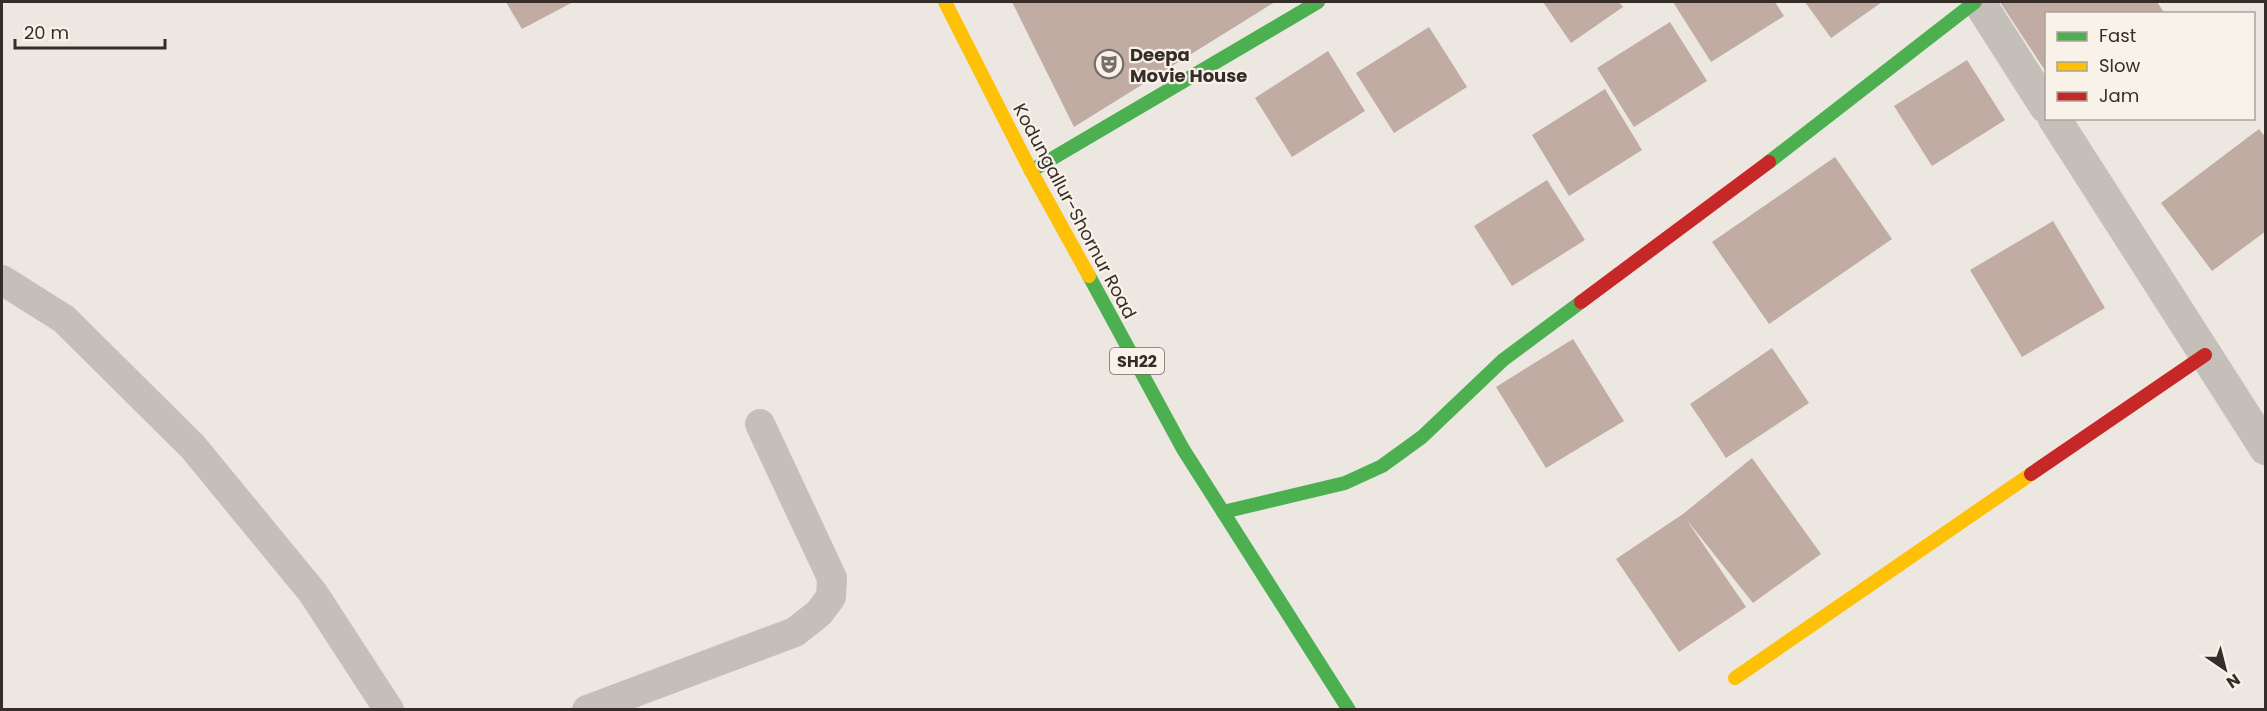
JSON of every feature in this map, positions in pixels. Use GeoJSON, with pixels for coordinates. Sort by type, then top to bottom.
{"type":"FeatureCollection","features":[{"type":"Feature","properties":{"kind":"street","name":"Kodungallur-Shornur Road"},"geometry":{"type":"LineString","coordinates":[[945,2],[1031,171],[1167,415],[1183,449],[1349,710]]}},
{"type":"Feature","properties":{"kind":"street"},"geometry":{"type":"LineString","coordinates":[[1031,171],[1318,2]]}},
{"type":"Feature","properties":{"kind":"street"},"geometry":{"type":"LineString","coordinates":[[1223,512],[1345,483],[1382,466],[1422,437],[1503,360],[1763,167],[1977,2],[2045,105]]}},
{"type":"Feature","properties":{"kind":"street"},"geometry":{"type":"LineString","coordinates":[[2055,120],[2265,449]]}},
{"type":"Feature","properties":{"kind":"street"},"geometry":{"type":"LineString","coordinates":[[1735,678],[2205,355]]}},
{"type":"Feature","properties":{"kind":"lane"},"geometry":{"type":"LineString","coordinates":[[2,280],[64,319],[194,447],[313,593],[389,710]]}},
{"type":"Feature","properties":{"kind":"lane"},"geometry":{"type":"LineString","coordinates":[[587,710],[795,632],[819,613],[831,597],[832,578],[760,424]]}},
{"type":"Feature","properties":{"kind":"building"},"geometry":{"type":"Polygon","coordinates":[[[506,2],[573,2],[522,29],[506,2]]]}},
{"type":"Feature","properties":{"kind":"building","name":"Deepa Movie House"},"geometry":{"type":"Polygon","coordinates":[[[1012,2],[1275,2],[1074,127],[1012,2]]]}},
{"type":"Feature","properties":{"kind":"building"},"geometry":{"type":"Polygon","coordinates":[[[1543,2],[1619,2],[1623,7],[1571,43],[1543,2]]]}},
{"type":"Feature","properties":{"kind":"building"},"geometry":{"type":"Polygon","coordinates":[[[1673,2],[1775,2],[1784,16],[1711,62],[1673,2]]]}},
{"type":"Feature","properties":{"kind":"building"},"geometry":{"type":"Polygon","coordinates":[[[1805,2],[1882,2],[1831,38],[1805,2]]]}},
{"type":"Feature","properties":{"kind":"building"},"geometry":{"type":"Polygon","coordinates":[[[2000,2],[2157,2],[2164,12],[2045,12],[2045,70],[2000,2]]]}},
{"type":"Feature","properties":{"kind":"building"},"geometry":{"type":"Polygon","coordinates":[[[1670,22],[1707,81],[1634,127],[1597,68],[1670,22]]]}},
{"type":"Feature","properties":{"kind":"building"},"geometry":{"type":"Polygon","coordinates":[[[1429,27],[1467,87],[1394,133],[1356,73],[1429,27]]]}},
{"type":"Feature","properties":{"kind":"building"},"geometry":{"type":"Polygon","coordinates":[[[1328,51],[1365,111],[1292,157],[1255,98],[1328,51]]]}},
{"type":"Feature","properties":{"kind":"building"},"geometry":{"type":"Polygon","coordinates":[[[1967,60],[2005,120],[1932,166],[1894,106],[1967,60]]]}},
{"type":"Feature","properties":{"kind":"building"},"geometry":{"type":"Polygon","coordinates":[[[1605,89],[1642,150],[1569,196],[1532,135],[1605,89]]]}},
{"type":"Feature","properties":{"kind":"building"},"geometry":{"type":"Polygon","coordinates":[[[2259,129],[2266,138],[2266,231],[2212,271],[2161,203],[2259,129]]]}},
{"type":"Feature","properties":{"kind":"building"},"geometry":{"type":"Polygon","coordinates":[[[1835,157],[1892,239],[1769,324],[1712,242],[1835,157]]]}},
{"type":"Feature","properties":{"kind":"building"},"geometry":{"type":"Polygon","coordinates":[[[1547,180],[1585,240],[1512,286],[1474,226],[1547,180]]]}},
{"type":"Feature","properties":{"kind":"building"},"geometry":{"type":"Polygon","coordinates":[[[2053,221],[2105,308],[2022,357],[1970,270],[2053,221]]]}},
{"type":"Feature","properties":{"kind":"building"},"geometry":{"type":"Polygon","coordinates":[[[1573,339],[1624,421],[1546,468],[1496,387],[1573,339]]]}},
{"type":"Feature","properties":{"kind":"building"},"geometry":{"type":"Polygon","coordinates":[[[1772,348],[1809,403],[1726,458],[1690,404],[1772,348]]]}},
{"type":"Feature","properties":{"kind":"building"},"geometry":{"type":"Polygon","coordinates":[[[1752,458],[1821,554],[1753,603],[1686,519],[1746,607],[1679,652],[1616,559],[1683,514],[1752,458]]]}},
{"type":"Feature","properties":{"kind":"traffic: fast"},"geometry":{"type":"LineString","coordinates":[[1031,171],[1318,2]]}},
{"type":"Feature","properties":{"kind":"traffic: fast"},"geometry":{"type":"LineString","coordinates":[[1769,162],[1975,2]]}},
{"type":"Feature","properties":{"kind":"traffic: fast"},"geometry":{"type":"LineString","coordinates":[[1089,276],[1183,449],[1349,710]]}},
{"type":"Feature","properties":{"kind":"traffic: fast"},"geometry":{"type":"LineString","coordinates":[[1223,512],[1345,483],[1382,466],[1422,437],[1503,360],[1581,302]]}},
{"type":"Feature","properties":{"kind":"traffic: slow"},"geometry":{"type":"LineString","coordinates":[[945,2],[1031,171],[1089,276]]}},
{"type":"Feature","properties":{"kind":"traffic: slow"},"geometry":{"type":"LineString","coordinates":[[1735,678],[2031,474]]}},
{"type":"Feature","properties":{"kind":"traffic: jam"},"geometry":{"type":"LineString","coordinates":[[1581,302],[1769,162]]}},
{"type":"Feature","properties":{"kind":"traffic: jam"},"geometry":{"type":"LineString","coordinates":[[2031,474],[2205,355]]}},
{"type":"Feature","properties":{"kind":"place","name":"Deepa Movie House"},"geometry":{"type":"Point","coordinates":[1109,64]}}]}
